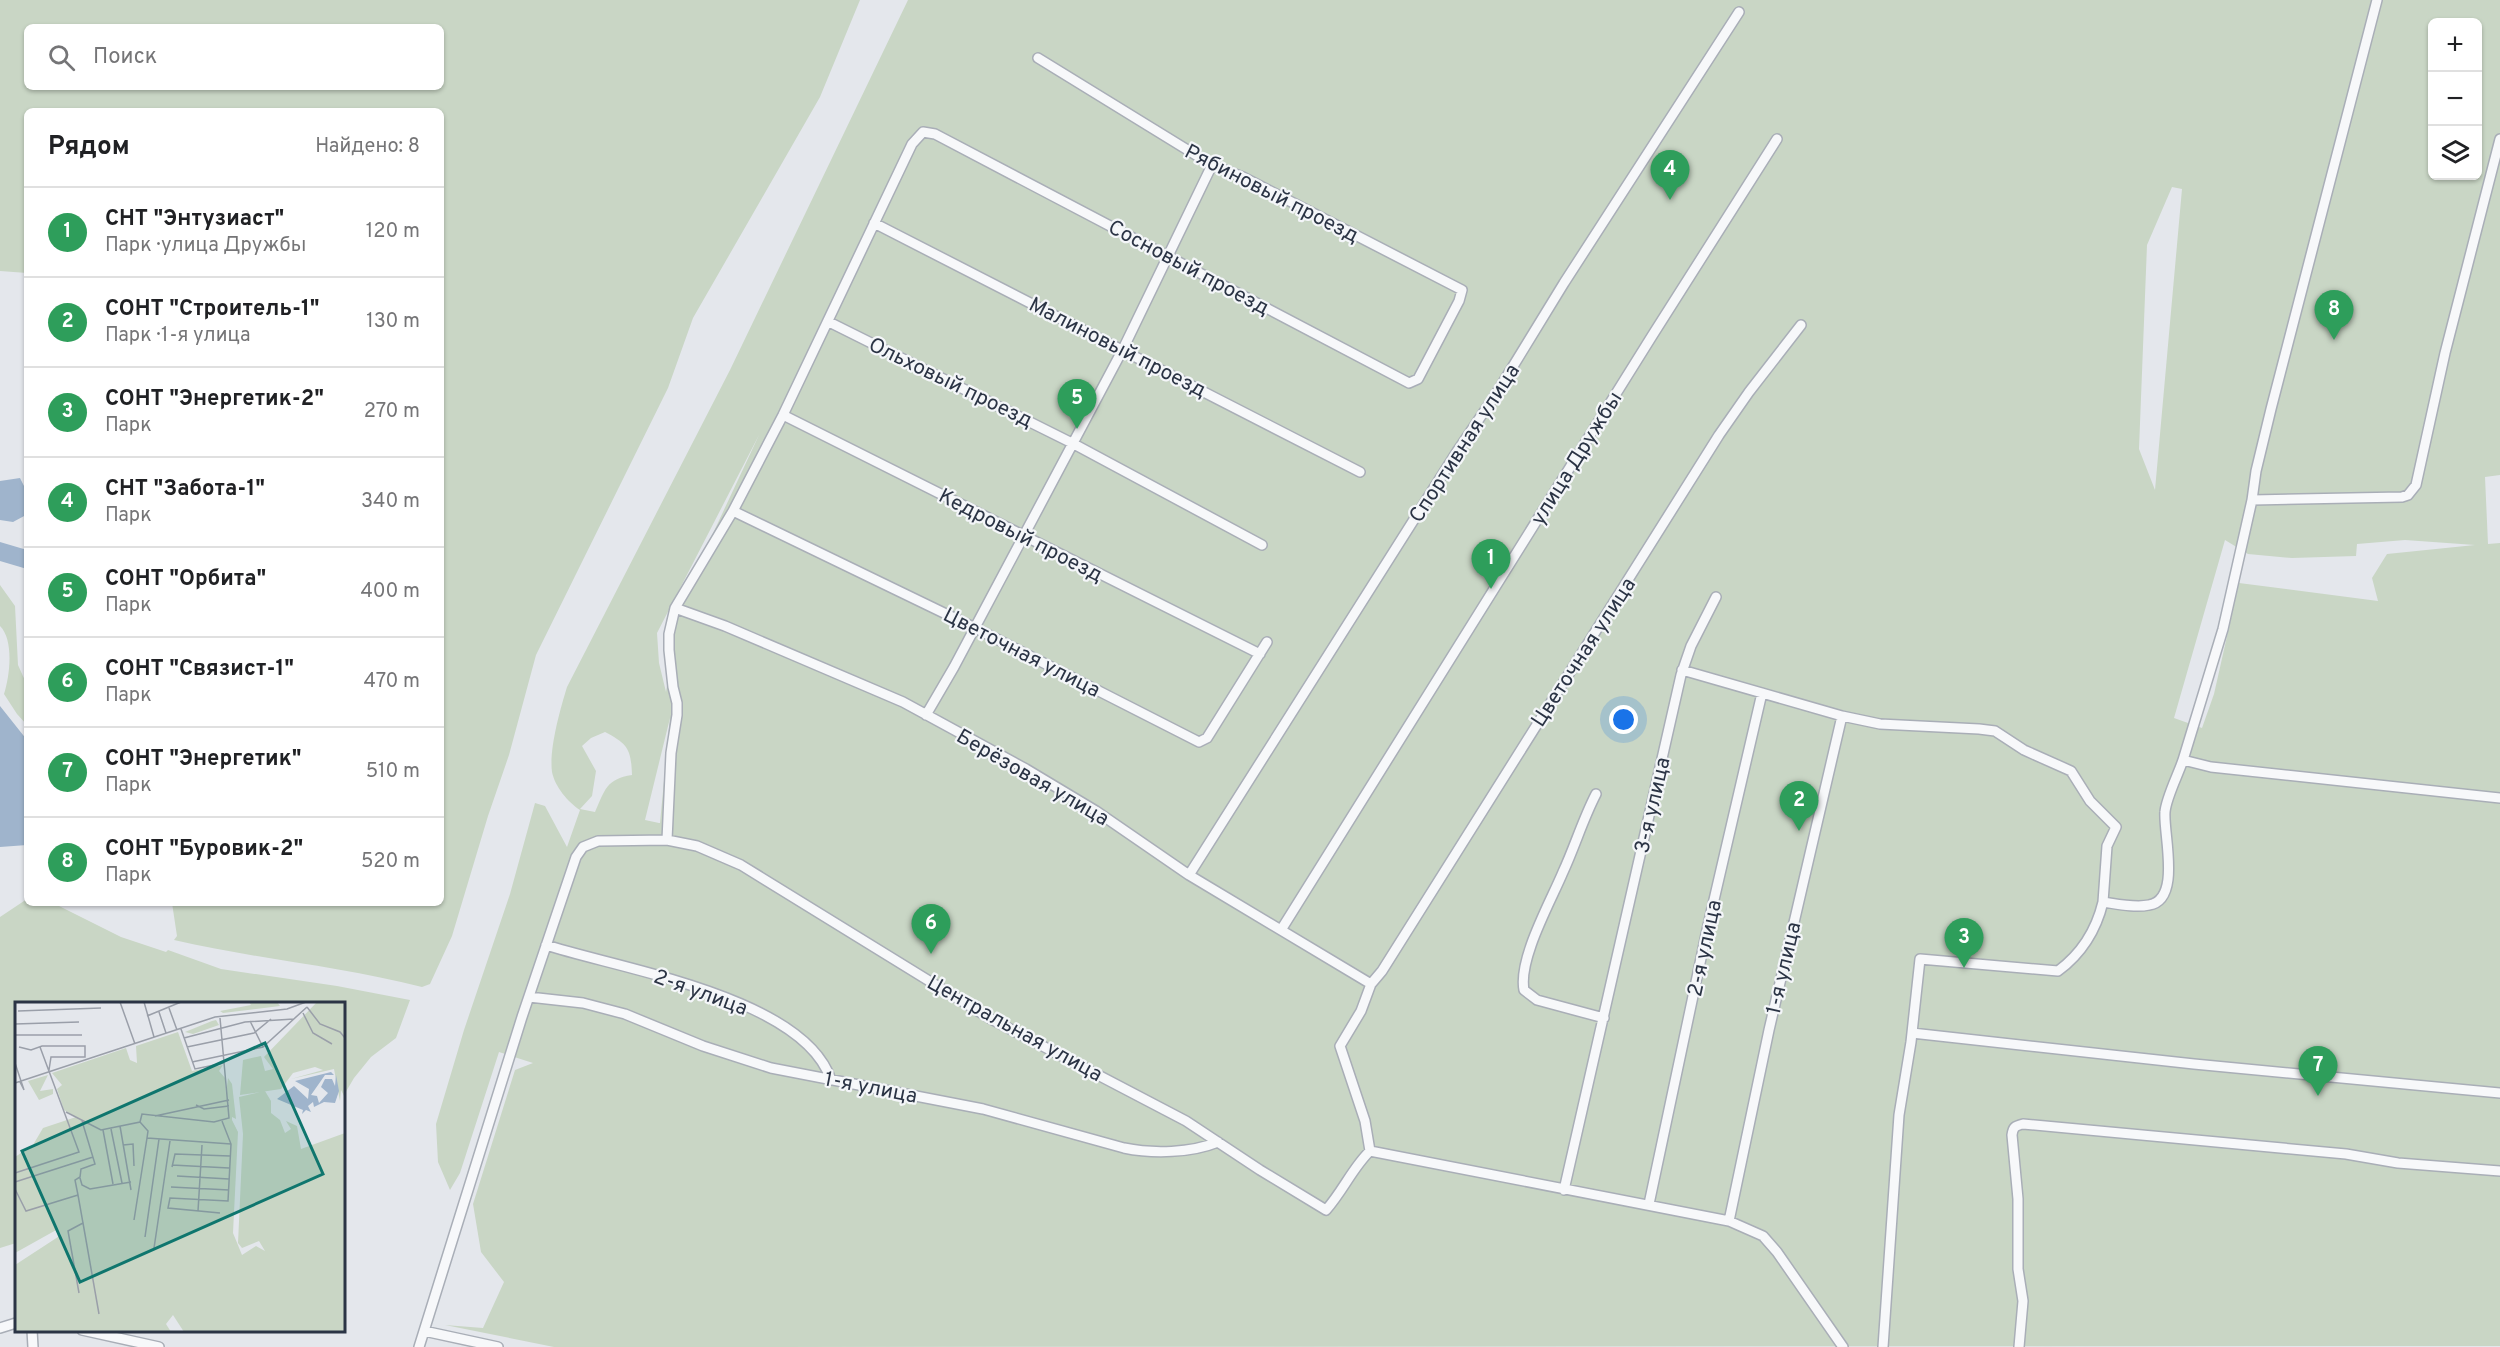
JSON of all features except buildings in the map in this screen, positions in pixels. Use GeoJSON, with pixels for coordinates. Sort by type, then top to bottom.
{"type":"FeatureCollection","features":[{"type":"Feature","properties":{"kind":"street"},"geometry":{"type":"LineString","coordinates":[[2103,902],[2147,906],[2156,904],[2162,897],[2168,878],[2170,859],[2164,815],[2166,804],[2176,783],[2223,629],[2271,409],[2377,0]]}},
{"type":"Feature","properties":{"kind":"street","name":"Спортивная улица"},"geometry":{"type":"LineString","coordinates":[[1189,874],[1451,460],[1496,394],[1564,283],[1739,12]]}},
{"type":"Feature","properties":{"kind":"street","name":"Рябиновый проезд"},"geometry":{"type":"LineString","coordinates":[[1038,58],[1212,165],[1243,177],[1462,290],[1459,301],[1437,342]]}},
{"type":"Feature","properties":{"kind":"street","name":"Сосновый проезд"},"geometry":{"type":"LineString","coordinates":[[874,223],[912,144],[923,132],[934,134],[1409,383],[1418,379],[1437,342]]}},
{"type":"Feature","properties":{"kind":"street","name":"улица Дружбы"},"geometry":{"type":"LineString","coordinates":[[1281,930],[1777,139]]}},
{"type":"Feature","properties":{"kind":"street"},"geometry":{"type":"LineString","coordinates":[[2252,500],[2402,497],[2412,491],[2417,479],[2445,353],[2500,139]]}},
{"type":"Feature","properties":{"kind":"street"},"geometry":{"type":"LineString","coordinates":[[926,715],[1123,349],[1212,165]]}},
{"type":"Feature","properties":{"kind":"street"},"geometry":{"type":"LineString","coordinates":[[667,840],[671,753],[677,715],[669,650],[669,634],[675,608],[733,511],[783,415],[874,223]]}},
{"type":"Feature","properties":{"kind":"street","name":"Малиновый проезд"},"geometry":{"type":"LineString","coordinates":[[874,223],[1360,472]]}},
{"type":"Feature","properties":{"kind":"street","name":"Ольховый проезд"},"geometry":{"type":"LineString","coordinates":[[829,322],[1072,443],[1262,545]]}},
{"type":"Feature","properties":{"kind":"street","name":"Цветочная улица"},"geometry":{"type":"LineString","coordinates":[[1370,1151],[1365,1121],[1340,1046],[1361,1011],[1371,984],[1382,971],[1719,435],[1749,392],[1802,325]]}},
{"type":"Feature","properties":{"kind":"street","name":"Кедровый проезд"},"geometry":{"type":"LineString","coordinates":[[783,415],[1260,654]]}},
{"type":"Feature","properties":{"kind":"street","name":"Цветочная улица"},"geometry":{"type":"LineString","coordinates":[[733,511],[975,627],[1199,742],[1207,738],[1268,642]]}},
{"type":"Feature","properties":{"kind":"street","name":"3-я улица"},"geometry":{"type":"LineString","coordinates":[[1564,1190],[1682,670],[1691,646],[1716,597]]}},
{"type":"Feature","properties":{"kind":"street","name":"Берёзовая улица"},"geometry":{"type":"LineString","coordinates":[[675,608],[698,615],[835,672],[926,715],[1096,811],[1189,874],[1371,984]]}},
{"type":"Feature","properties":{"kind":"street"},"geometry":{"type":"LineString","coordinates":[[1682,670],[1842,716],[1897,726],[1995,731],[2024,750],[2071,771],[2090,801],[2116,827],[2107,846],[2103,902],[2096,924],[2082,949],[2058,971],[1920,958],[1912,1033],[1899,1115],[1883,1347]]}},
{"type":"Feature","properties":{"kind":"street","name":"2-я улица"},"geometry":{"type":"LineString","coordinates":[[1649,1204],[1707,930],[1762,693]]}},
{"type":"Feature","properties":{"kind":"street","name":"1-я улица"},"geometry":{"type":"LineString","coordinates":[[1729,1221],[1769,1030],[1842,716]]}},
{"type":"Feature","properties":{"kind":"street"},"geometry":{"type":"LineString","coordinates":[[2183,760],[2211,767],[2500,798]]}},
{"type":"Feature","properties":{"kind":"street"},"geometry":{"type":"LineString","coordinates":[[1596,794],[1542,915],[1523,984],[1524,990],[1537,1000],[1604,1018]]}},
{"type":"Feature","properties":{"kind":"street","name":"Центральная улица"},"geometry":{"type":"LineString","coordinates":[[419,1347],[529,997],[576,857],[583,847],[598,841],[667,840],[697,846],[741,865],[991,1019],[1156,1103],[1326,1210],[1340,1194],[1362,1158],[1370,1151]]}},
{"type":"Feature","properties":{"kind":"street","name":"2-я улица"},"geometry":{"type":"LineString","coordinates":[[546,945],[670,979],[769,1018],[803,1040],[820,1057],[831,1080]]}},
{"type":"Feature","properties":{"kind":"street","name":"1-я улица"},"geometry":{"type":"LineString","coordinates":[[529,997],[583,1003],[625,1014],[741,1059],[771,1068],[983,1108],[1135,1150],[1195,1150],[1218,1142]]}},
{"type":"Feature","properties":{"kind":"street"},"geometry":{"type":"LineString","coordinates":[[1912,1033],[2194,1064],[2500,1093]]}},
{"type":"Feature","properties":{"kind":"street"},"geometry":{"type":"LineString","coordinates":[[2019,1347],[2023,1302],[2018,1269],[2018,1199],[2012,1135],[2017,1125],[2346,1154],[2398,1163],[2500,1171]]}},
{"type":"Feature","properties":{"kind":"street"},"geometry":{"type":"LineString","coordinates":[[1370,1151],[1729,1221],[1763,1236],[1777,1252],[1844,1347]]}},
{"type":"Feature","properties":{"kind":"street"},"geometry":{"type":"LineString","coordinates":[[0,1328],[15,1323]]}},
{"type":"Feature","properties":{"kind":"street"},"geometry":{"type":"LineString","coordinates":[[424,1331],[498,1347]]}},
{"type":"Feature","properties":{"kind":"street"},"geometry":{"type":"LineString","coordinates":[[32,1332],[33,1347]]}},
{"type":"Feature","properties":{"kind":"street"},"geometry":{"type":"LineString","coordinates":[[91,1332],[159,1347]]}},
{"type":"Feature","properties":{"kind":"green space"},"geometry":{"type":"Polygon","coordinates":[[[0,0],[860,0],[820,97],[693,318],[668,388],[536,655],[509,755],[452,936],[430,984],[422,987],[360,973],[174,940],[177,936],[172,906],[444,906],[444,108],[24,108],[24,273],[0,271],[0,0]]]}},
{"type":"Feature","properties":{"kind":"green space"},"geometry":{"type":"Polygon","coordinates":[[[908,0],[2500,0],[2500,475],[2485,477],[2488,544],[2500,543],[2500,1346],[554,1347],[445,1325],[483,1328],[504,1282],[481,1252],[473,1204],[515,1070],[533,1063],[499,1052],[460,1173],[450,1190],[438,1162],[436,1124],[464,1030],[510,894],[535,803],[545,806],[567,847],[580,810],[563,794],[556,783],[551,763],[558,718],[567,687],[730,370],[908,0]],[[2172,187],[2147,245],[2139,449],[2155,490],[2182,189],[2172,187]],[[759,435],[657,633],[659,663],[666,692],[679,606],[759,435]],[[2225,540],[2174,718],[2202,728],[2214,694],[2239,583],[2378,601],[2372,578],[2387,554],[2475,545],[2405,540],[2357,544],[2356,556],[2292,558],[2248,554],[2225,540]],[[670,718],[645,820],[660,823],[670,718]],[[605,732],[591,738],[582,746],[596,771],[592,796],[580,809],[595,812],[607,787],[617,779],[632,775],[629,753],[619,740],[605,732]]]}},
{"type":"Feature","properties":{"kind":"green space"},"geometry":{"type":"Polygon","coordinates":[[[0,585],[15,606],[18,665],[24,678],[24,722],[4,694],[10,658],[7,640],[0,626],[0,585]]]}},
{"type":"Feature","properties":{"kind":"green space"},"geometry":{"type":"Polygon","coordinates":[[[24,901],[24,906],[59,906],[121,937],[166,952],[168,950],[221,969],[337,986],[410,1000],[396,1038],[371,1057],[345,1093],[345,1002],[15,1002],[15,1243],[0,1248],[0,917],[24,901]]]}},
{"type":"Feature","properties":{"kind":"water"},"geometry":{"type":"Polygon","coordinates":[[[20,478],[24,486],[24,516],[13,522],[0,520],[0,481],[20,478]]]}},
{"type":"Feature","properties":{"kind":"water"},"geometry":{"type":"Polygon","coordinates":[[[0,542],[24,549],[24,568],[0,561],[0,542]]]}},
{"type":"Feature","properties":{"kind":"water"},"geometry":{"type":"Polygon","coordinates":[[[0,706],[24,736],[24,845],[0,847],[0,706]]]}},
{"type":"Feature","properties":{"kind":"place","name":"СНТ \"Забота-1\""},"geometry":{"type":"Point","coordinates":[1670,200]}},
{"type":"Feature","properties":{"kind":"place","name":"СОНТ \"Буровик-2\""},"geometry":{"type":"Point","coordinates":[2334,340]}},
{"type":"Feature","properties":{"kind":"place","name":"СОНТ \"Орбита\""},"geometry":{"type":"Point","coordinates":[1077,429]}},
{"type":"Feature","properties":{"kind":"place","name":"СНТ \"Энтузиаст\""},"geometry":{"type":"Point","coordinates":[1491,589]}},
{"type":"Feature","properties":{"kind":"place","name":"СОНТ \"Строитель-1\""},"geometry":{"type":"Point","coordinates":[1799,831]}},
{"type":"Feature","properties":{"kind":"place","name":"СОНТ \"Связист-1\""},"geometry":{"type":"Point","coordinates":[931,954]}},
{"type":"Feature","properties":{"kind":"place","name":"СОНТ \"Энергетик-2\""},"geometry":{"type":"Point","coordinates":[1964,968]}},
{"type":"Feature","properties":{"kind":"place","name":"СОНТ \"Энергетик\""},"geometry":{"type":"Point","coordinates":[2318,1096]}}]}
